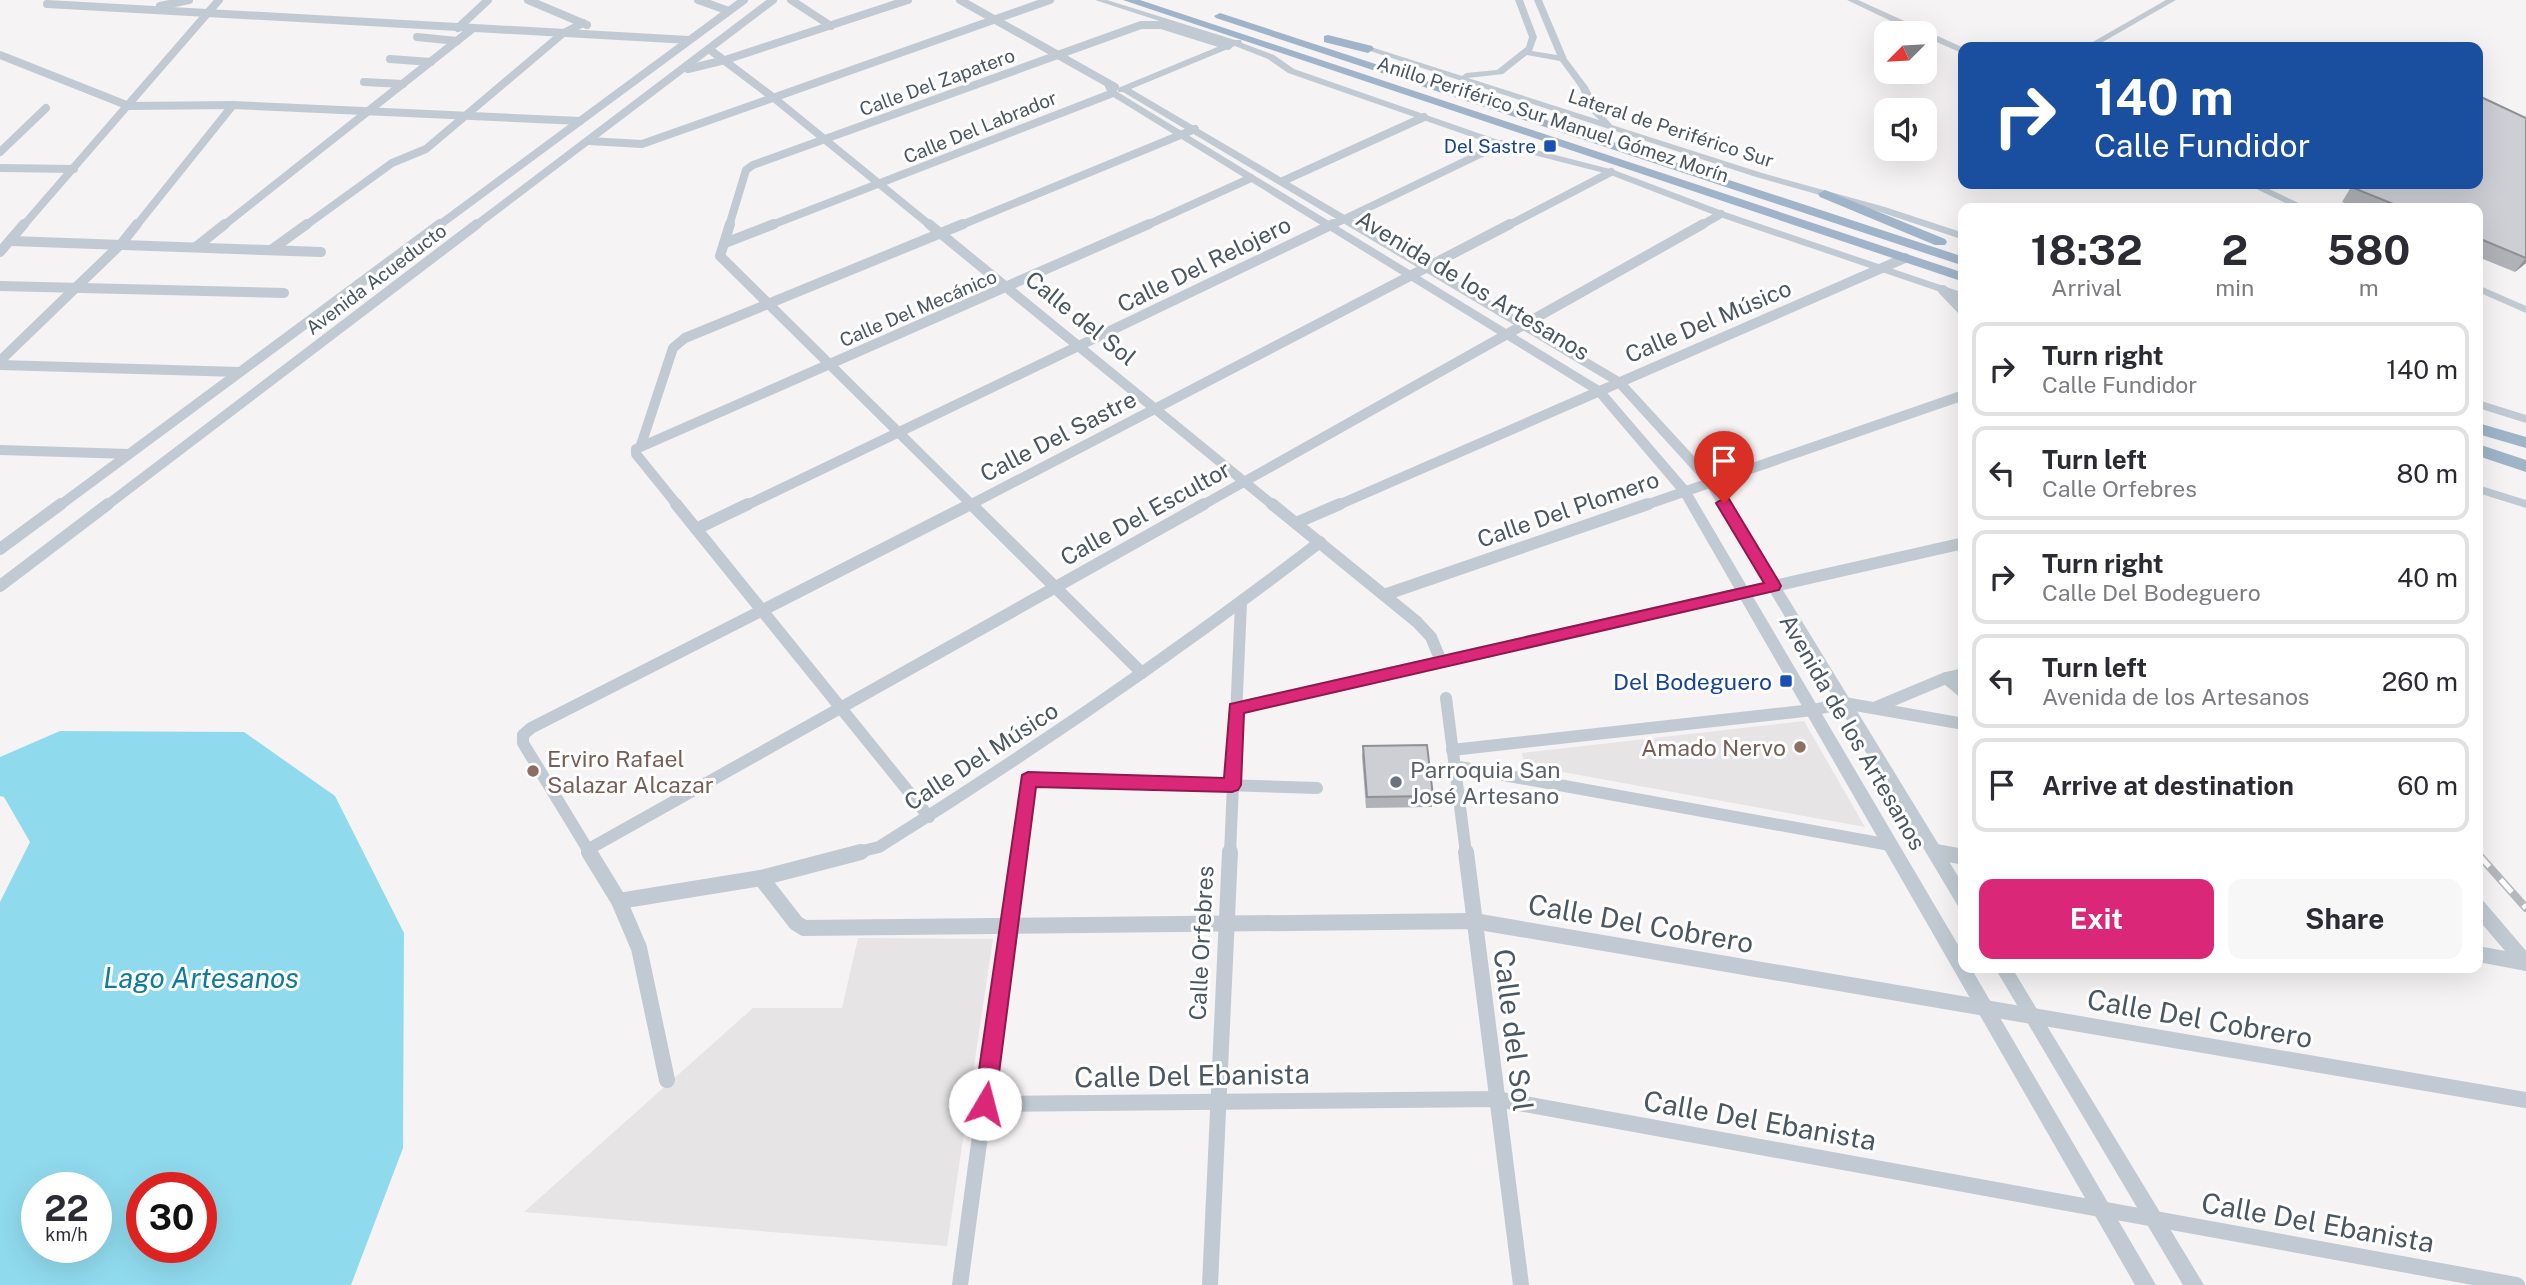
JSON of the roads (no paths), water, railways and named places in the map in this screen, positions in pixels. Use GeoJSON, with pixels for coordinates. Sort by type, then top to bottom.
{"type":"FeatureCollection","features":[{"type":"Feature","properties":{"kind":"highway","name":"Anillo Periférico Sur Manuel Gómez Morín"},"geometry":{"type":"LineString","coordinates":[[1129,0],[1236,43],[1958,276]]}},
{"type":"Feature","properties":{"kind":"highway","name":"Anillo Periférico Sur Manuel Gómez Morín"},"geometry":{"type":"LineString","coordinates":[[1368,49],[1204,10],[1958,260]]}},
{"type":"Feature","properties":{"kind":"highway"},"geometry":{"type":"LineString","coordinates":[[1825,194],[1958,249]]}},
{"type":"Feature","properties":{"kind":"highway"},"geometry":{"type":"LineString","coordinates":[[2483,422],[2526,434]]}},
{"type":"Feature","properties":{"kind":"highway"},"geometry":{"type":"LineString","coordinates":[[2483,430],[2526,443]]}},
{"type":"Feature","properties":{"kind":"highway"},"geometry":{"type":"LineString","coordinates":[[2483,452],[2526,466]]}},
{"type":"Feature","properties":{"kind":"street"},"geometry":{"type":"LineString","coordinates":[[142,10],[189,0]]}},
{"type":"Feature","properties":{"kind":"street"},"geometry":{"type":"LineString","coordinates":[[0,252],[219,0]]}},
{"type":"Feature","properties":{"kind":"street"},"geometry":{"type":"LineString","coordinates":[[458,28],[488,0]]}},
{"type":"Feature","properties":{"kind":"street"},"geometry":{"type":"LineString","coordinates":[[528,0],[613,37]]}},
{"type":"Feature","properties":{"kind":"street"},"geometry":{"type":"LineString","coordinates":[[698,0],[729,11]]}},
{"type":"Feature","properties":{"kind":"street","name":"Avenida Acueducto"},"geometry":{"type":"LineString","coordinates":[[0,549],[744,0]]}},
{"type":"Feature","properties":{"kind":"street","name":"Avenida Acueducto"},"geometry":{"type":"LineString","coordinates":[[0,586],[774,0]]}},
{"type":"Feature","properties":{"kind":"street"},"geometry":{"type":"LineString","coordinates":[[791,0],[831,26]]}},
{"type":"Feature","properties":{"kind":"street"},"geometry":{"type":"LineString","coordinates":[[681,70],[724,60],[908,0]]}},
{"type":"Feature","properties":{"kind":"street","name":"Avenida de los Artesanos"},"geometry":{"type":"LineString","coordinates":[[960,0],[1115,89],[1195,129],[1619,382],[1711,482],[1958,891]]}},
{"type":"Feature","properties":{"kind":"street"},"geometry":{"type":"LineString","coordinates":[[589,141],[642,144],[1049,0]]}},
{"type":"Feature","properties":{"kind":"street"},"geometry":{"type":"LineString","coordinates":[[1099,0],[1236,43],[1271,57],[1291,71],[1501,144],[1611,172],[1721,214],[1958,295]]}},
{"type":"Feature","properties":{"kind":"street"},"geometry":{"type":"LineString","coordinates":[[1448,75],[1479,76],[1500,72],[1530,48],[1533,37],[1519,0]]}},
{"type":"Feature","properties":{"kind":"street"},"geometry":{"type":"LineString","coordinates":[[1538,0],[1563,60],[1583,87],[1596,112],[1611,128]]}},
{"type":"Feature","properties":{"kind":"street"},"geometry":{"type":"LineString","coordinates":[[1851,0],[1896,21]]}},
{"type":"Feature","properties":{"kind":"street"},"geometry":{"type":"LineString","coordinates":[[2097,42],[2172,0]]}},
{"type":"Feature","properties":{"kind":"street"},"geometry":{"type":"LineString","coordinates":[[47,4],[690,40]]}},
{"type":"Feature","properties":{"kind":"street"},"geometry":{"type":"LineString","coordinates":[[271,250],[392,163],[426,149],[562,34],[583,23]]}},
{"type":"Feature","properties":{"kind":"street","name":"Calle Del Zapatero"},"geometry":{"type":"LineString","coordinates":[[768,304],[720,256],[748,167],[1141,25],[1236,43]]}},
{"type":"Feature","properties":{"kind":"street"},"geometry":{"type":"LineString","coordinates":[[196,247],[472,29]]}},
{"type":"Feature","properties":{"kind":"street"},"geometry":{"type":"LineString","coordinates":[[417,37],[457,41]]}},
{"type":"Feature","properties":{"kind":"street"},"geometry":{"type":"LineString","coordinates":[[1937,40],[1958,49]]}},
{"type":"Feature","properties":{"kind":"street","name":"Calle Del Labrador"},"geometry":{"type":"LineString","coordinates":[[724,243],[881,185],[1115,89],[1236,43]]}},
{"type":"Feature","properties":{"kind":"street","name":"Calle del Sol"},"geometry":{"type":"LineString","coordinates":[[709,49],[825,139],[1418,622],[1431,637],[1441,661]]}},
{"type":"Feature","properties":{"kind":"street","name":"Lateral de Periférico Sur"},"geometry":{"type":"LineString","coordinates":[[1368,49],[1611,128],[1881,209],[1958,235]]}},
{"type":"Feature","properties":{"kind":"street"},"geometry":{"type":"LineString","coordinates":[[1525,52],[1563,60]]}},
{"type":"Feature","properties":{"kind":"street"},"geometry":{"type":"LineString","coordinates":[[0,55],[129,106],[233,105],[580,121]]}},
{"type":"Feature","properties":{"kind":"street"},"geometry":{"type":"LineString","coordinates":[[390,59],[431,62]]}},
{"type":"Feature","properties":{"kind":"street"},"geometry":{"type":"LineString","coordinates":[[364,82],[402,84]]}},
{"type":"Feature","properties":{"kind":"street","name":"Avenida de los Artesanos"},"geometry":{"type":"LineString","coordinates":[[1115,89],[1180,135],[1599,391],[1685,491],[1958,960]]}},
{"type":"Feature","properties":{"kind":"street"},"geometry":{"type":"LineString","coordinates":[[0,363],[122,243],[233,105]]}},
{"type":"Feature","properties":{"kind":"street"},"geometry":{"type":"LineString","coordinates":[[0,152],[46,108]]}},
{"type":"Feature","properties":{"kind":"street"},"geometry":{"type":"LineString","coordinates":[[1283,181],[1424,117]]}},
{"type":"Feature","properties":{"kind":"street"},"geometry":{"type":"LineString","coordinates":[[929,817],[636,454],[673,348],[678,342],[768,304],[1195,129]]}},
{"type":"Feature","properties":{"kind":"street","name":"Calle Del Relojero"},"geometry":{"type":"LineString","coordinates":[[696,528],[1501,144]]}},
{"type":"Feature","properties":{"kind":"street"},"geometry":{"type":"LineString","coordinates":[[0,168],[74,169]]}},
{"type":"Feature","properties":{"kind":"street","name":"Calle Del Sastre"},"geometry":{"type":"LineString","coordinates":[[589,849],[523,743],[523,735],[1611,172]]}},
{"type":"Feature","properties":{"kind":"street","name":"Calle Del Mecánico"},"geometry":{"type":"LineString","coordinates":[[638,447],[1008,288],[1251,178]]}},
{"type":"Feature","properties":{"kind":"street"},"geometry":{"type":"LineString","coordinates":[[2262,189],[2293,203]]}},
{"type":"Feature","properties":{"kind":"street","name":"Calle Del Escultor"},"geometry":{"type":"LineString","coordinates":[[589,849],[1721,214]]}},
{"type":"Feature","properties":{"kind":"street"},"geometry":{"type":"LineString","coordinates":[[11,241],[321,252]]}},
{"type":"Feature","properties":{"kind":"street","name":"Calle Del Músico"},"geometry":{"type":"LineString","coordinates":[[1296,523],[1905,258]]}},
{"type":"Feature","properties":{"kind":"street"},"geometry":{"type":"LineString","coordinates":[[0,286],[284,293]]}},
{"type":"Feature","properties":{"kind":"street"},"geometry":{"type":"LineString","coordinates":[[1944,290],[1958,305]]}},
{"type":"Feature","properties":{"kind":"street"},"geometry":{"type":"LineString","coordinates":[[2483,290],[2526,310]]}},
{"type":"Feature","properties":{"kind":"street"},"geometry":{"type":"LineString","coordinates":[[768,304],[1142,673]]}},
{"type":"Feature","properties":{"kind":"street"},"geometry":{"type":"LineString","coordinates":[[0,363],[239,372]]}},
{"type":"Feature","properties":{"kind":"street","name":"Calle Del Plomero"},"geometry":{"type":"LineString","coordinates":[[1384,595],[1958,397]]}},
{"type":"Feature","properties":{"kind":"street"},"geometry":{"type":"LineString","coordinates":[[2483,406],[2526,419]]}},
{"type":"Feature","properties":{"kind":"street"},"geometry":{"type":"LineString","coordinates":[[0,450],[129,454]]}},
{"type":"Feature","properties":{"kind":"street"},"geometry":{"type":"LineString","coordinates":[[2483,491],[2526,504]]}},
{"type":"Feature","properties":{"kind":"street","name":"Calle Del Músico"},"geometry":{"type":"LineString","coordinates":[[619,901],[761,878],[879,847],[1010,765],[1241,603],[1320,542]]}},
{"type":"Feature","properties":{"kind":"street"},"geometry":{"type":"LineString","coordinates":[[1236,708],[1958,544]]}},
{"type":"Feature","properties":{"kind":"street","name":"Calle Orfebres"},"geometry":{"type":"LineString","coordinates":[[1210,1285],[1216,1101],[1241,603]]}},
{"type":"Feature","properties":{"kind":"street"},"geometry":{"type":"LineString","coordinates":[[1874,708],[1958,675]]}},
{"type":"Feature","properties":{"kind":"street"},"geometry":{"type":"LineString","coordinates":[[1946,678],[1958,688]]}},
{"type":"Feature","properties":{"kind":"street","name":"Calle del Sol"},"geometry":{"type":"LineString","coordinates":[[1446,698],[1521,1285]]}},
{"type":"Feature","properties":{"kind":"street"},"geometry":{"type":"LineString","coordinates":[[1452,750],[1812,710],[1844,703],[1958,723]]}},
{"type":"Feature","properties":{"kind":"street"},"geometry":{"type":"LineString","coordinates":[[1010,765],[1028,779],[1317,788]]}},
{"type":"Feature","properties":{"kind":"street"},"geometry":{"type":"LineString","coordinates":[[1454,766],[1891,845]]}},
{"type":"Feature","properties":{"kind":"street"},"geometry":{"type":"LineString","coordinates":[[960,1285],[1028,779]]}},
{"type":"Feature","properties":{"kind":"street"},"geometry":{"type":"LineString","coordinates":[[589,849],[619,901],[639,948],[667,1080]]}},
{"type":"Feature","properties":{"kind":"street"},"geometry":{"type":"LineString","coordinates":[[1933,851],[1958,856]]}},
{"type":"Feature","properties":{"kind":"street","name":"Calle Del Cobrero"},"geometry":{"type":"LineString","coordinates":[[761,878],[796,923],[804,928],[1474,921],[2526,1100]]}},
{"type":"Feature","properties":{"kind":"street"},"geometry":{"type":"LineString","coordinates":[[2483,913],[2526,963]]}},
{"type":"Feature","properties":{"kind":"street"},"geometry":{"type":"LineString","coordinates":[[2483,955],[2526,963]]}},
{"type":"Feature","properties":{"kind":"street","name":"Avenida de los Artesanos"},"geometry":{"type":"LineString","coordinates":[[1966,973],[2147,1285]]}},
{"type":"Feature","properties":{"kind":"street"},"geometry":{"type":"LineString","coordinates":[[2006,973],[2194,1285]]}},
{"type":"Feature","properties":{"kind":"street","name":"Calle Del Ebanista"},"geometry":{"type":"LineString","coordinates":[[985,1104],[1497,1099],[2517,1285]]}},
{"type":"Feature","properties":{"kind":"water","name":"Lago Artesanos"},"geometry":{"type":"Polygon","coordinates":[[[60,731],[244,732],[335,796],[404,933],[403,1148],[351,1285],[0,1285],[0,902],[30,842],[4,797],[0,796],[0,757],[60,731]]]}},
{"type":"Feature","properties":{"kind":"railway"},"geometry":{"type":"LineString","coordinates":[[2483,860],[2526,908]]}},
{"type":"Feature","properties":{"kind":"place","name":"Del Sastre"},"geometry":{"type":"Point","coordinates":[1550,146]}},
{"type":"Feature","properties":{"kind":"place","name":"Del Bodeguero"},"geometry":{"type":"Point","coordinates":[1786,681]}},
{"type":"Feature","properties":{"kind":"place","name":"Amado Nervo"},"geometry":{"type":"Point","coordinates":[1800,747]}},
{"type":"Feature","properties":{"kind":"place","name":"Erviro Rafael Salazar Alcazar"},"geometry":{"type":"Point","coordinates":[533,771]}},
{"type":"Feature","properties":{"kind":"place","name":"Parroquia San José Artesano"},"geometry":{"type":"Point","coordinates":[1396,782]}}]}
